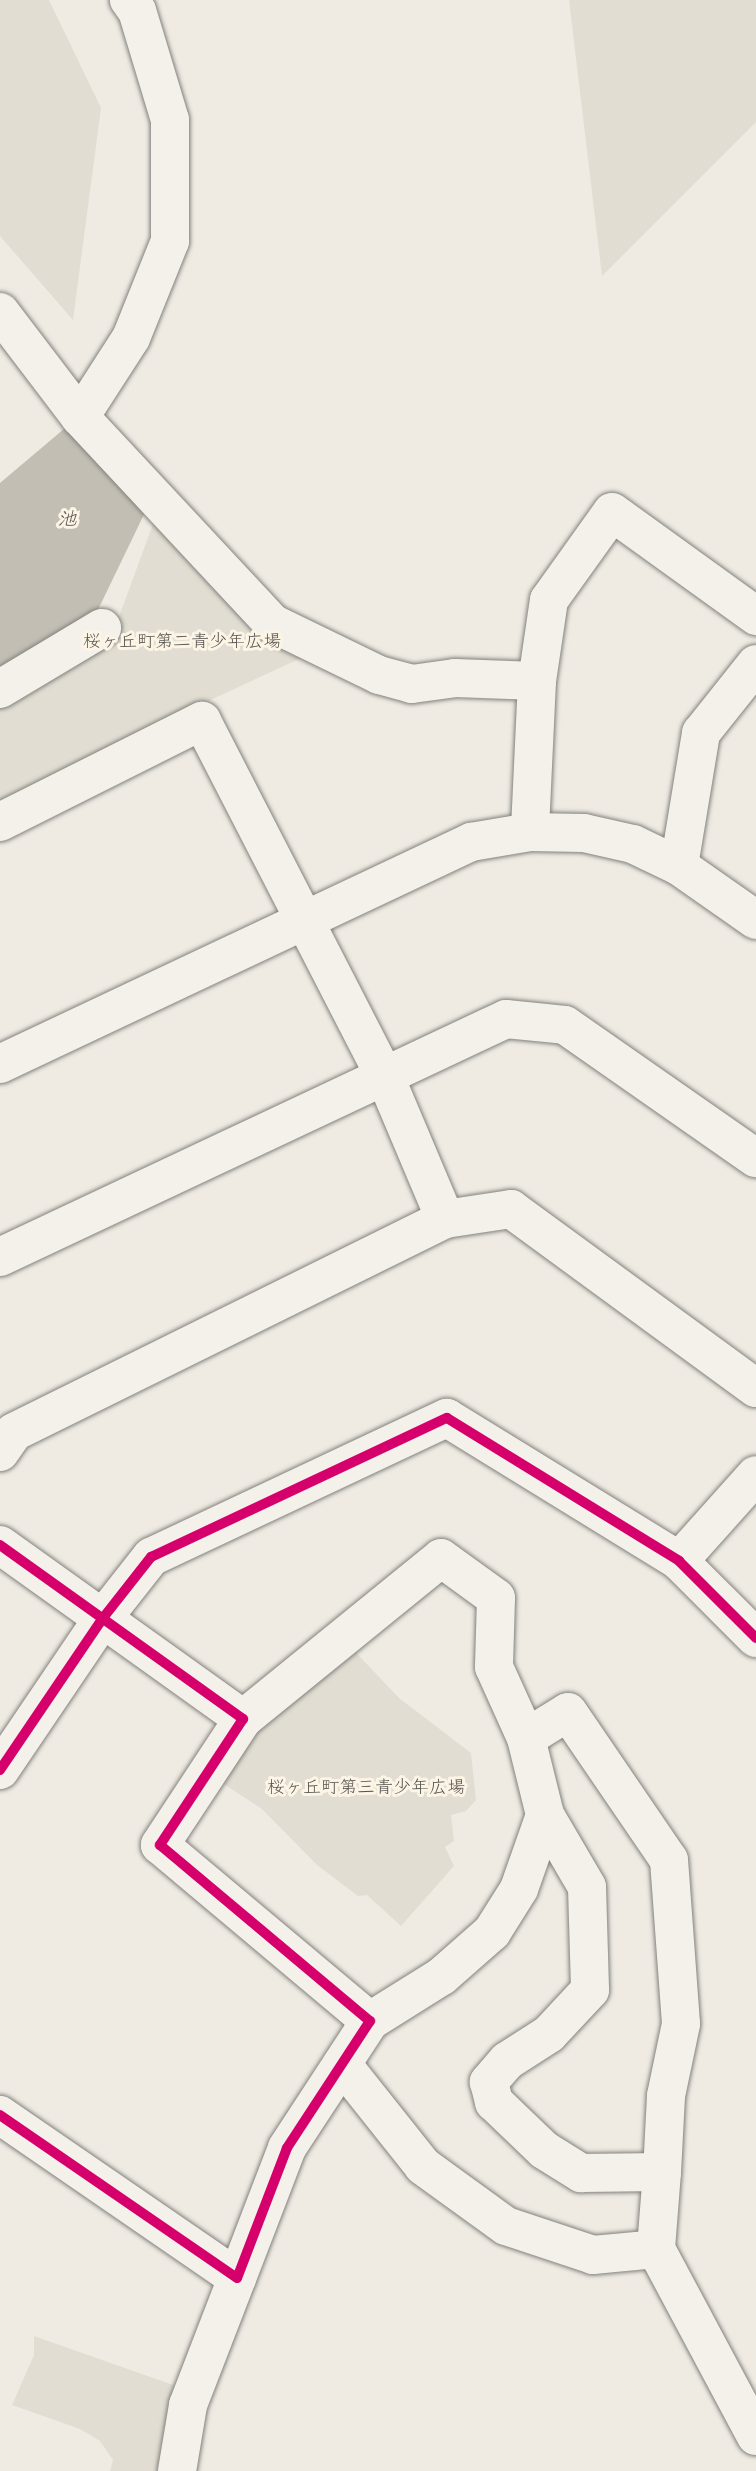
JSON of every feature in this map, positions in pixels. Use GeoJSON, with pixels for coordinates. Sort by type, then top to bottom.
{"type":"FeatureCollection","features":[{"type":"Feature","properties":{"kind":"street"},"geometry":{"type":"LineString","coordinates":[[80,417],[131,338],[170,241],[170,120],[137,11],[129,0]]}},
{"type":"Feature","properties":{"kind":"street"},"geometry":{"type":"LineString","coordinates":[[0,313],[80,417],[272,623],[379,675],[412,684],[455,678],[537,681]]}},
{"type":"Feature","properties":{"kind":"street"},"geometry":{"type":"LineString","coordinates":[[530,832],[537,681],[549,600],[612,512],[756,616]]}},
{"type":"Feature","properties":{"kind":"street"},"geometry":{"type":"LineString","coordinates":[[0,689],[102,628]]}},
{"type":"Feature","properties":{"kind":"street"},"geometry":{"type":"LineString","coordinates":[[679,866],[701,733],[756,664]]}},
{"type":"Feature","properties":{"kind":"street"},"geometry":{"type":"LineString","coordinates":[[0,822],[202,721],[386,1079],[446,1219]]}},
{"type":"Feature","properties":{"kind":"street"},"geometry":{"type":"LineString","coordinates":[[2,1058],[471,842],[530,832],[597,836],[633,844],[679,866],[756,920]]}},
{"type":"Feature","properties":{"kind":"street"},"geometry":{"type":"LineString","coordinates":[[0,1257],[386,1079],[506,1019],[565,1024],[756,1158]]}},
{"type":"Feature","properties":{"kind":"street"},"geometry":{"type":"LineString","coordinates":[[0,1452],[14,1432],[446,1219],[511,1209],[756,1388]]}},
{"type":"Feature","properties":{"kind":"street"},"geometry":{"type":"LineString","coordinates":[[0,1770],[103,1618],[152,1557],[447,1418],[679,1562],[756,1638]]}},
{"type":"Feature","properties":{"kind":"street"},"geometry":{"type":"LineString","coordinates":[[679,1562],[756,1475]]}},
{"type":"Feature","properties":{"kind":"street"},"geometry":{"type":"LineString","coordinates":[[0,1545],[243,1719]]}},
{"type":"Feature","properties":{"kind":"street"},"geometry":{"type":"LineString","coordinates":[[370,2021],[160,1845],[243,1719],[441,1558],[496,1598],[494,1667],[526,1738],[545,1815],[587,1887],[590,1990],[549,2034],[508,2061],[489,2082],[494,2102],[544,2150],[581,2173],[662,2172]]}},
{"type":"Feature","properties":{"kind":"street"},"geometry":{"type":"LineString","coordinates":[[526,1738],[568,1713],[669,1860],[681,2024],[666,2096],[656,2249],[756,2436]]}},
{"type":"Feature","properties":{"kind":"street"},"geometry":{"type":"LineString","coordinates":[[177,2471],[188,2405],[287,2148],[370,2021],[442,1976],[492,1932],[519,1889],[545,1815]]}},
{"type":"Feature","properties":{"kind":"street"},"geometry":{"type":"LineString","coordinates":[[342,2064],[423,2166],[506,2226],[593,2255],[656,2249]]}},
{"type":"Feature","properties":{"kind":"street"},"geometry":{"type":"LineString","coordinates":[[0,2115],[237,2278]]}},
{"type":"Feature","properties":{"kind":"green space"},"geometry":{"type":"Polygon","coordinates":[[[0,0],[49,0],[101,108],[73,320],[0,236],[0,0]]]}},
{"type":"Feature","properties":{"kind":"green space"},"geometry":{"type":"Polygon","coordinates":[[[569,0],[756,0],[756,122],[602,276],[569,0]]]}},
{"type":"Feature","properties":{"kind":"green space","name":"桜ヶ丘町第二青少年広場"},"geometry":{"type":"Polygon","coordinates":[[[156,516],[312,653],[193,708],[0,810],[0,706],[110,641],[156,516]]]}},
{"type":"Feature","properties":{"kind":"green space","name":"桜ヶ丘町第三青少年広場"},"geometry":{"type":"Polygon","coordinates":[[[345,1641],[399,1698],[471,1753],[476,1800],[466,1811],[451,1815],[454,1841],[445,1847],[454,1866],[401,1926],[367,1895],[358,1896],[317,1865],[262,1809],[216,1779],[254,1721],[345,1641]]]}},
{"type":"Feature","properties":{"kind":"green space"},"geometry":{"type":"Polygon","coordinates":[[[34,2336],[176,2386],[157,2471],[110,2471],[113,2460],[100,2441],[80,2429],[12,2405],[34,2355],[34,2336]]]}},
{"type":"Feature","properties":{"kind":"water","name":"池"},"geometry":{"type":"Polygon","coordinates":[[[71,423],[149,504],[95,616],[0,673],[0,483],[71,423]]]}},
{"type":"Feature","properties":{"kind":"cycle path"},"geometry":{"type":"LineString","coordinates":[[0,1770],[103,1618],[151,1557],[447,1418],[679,1561],[756,1638]]}},
{"type":"Feature","properties":{"kind":"cycle path"},"geometry":{"type":"LineString","coordinates":[[0,1545],[243,1719],[160,1845],[370,2021],[287,2148],[237,2278],[0,2115]]}}]}
